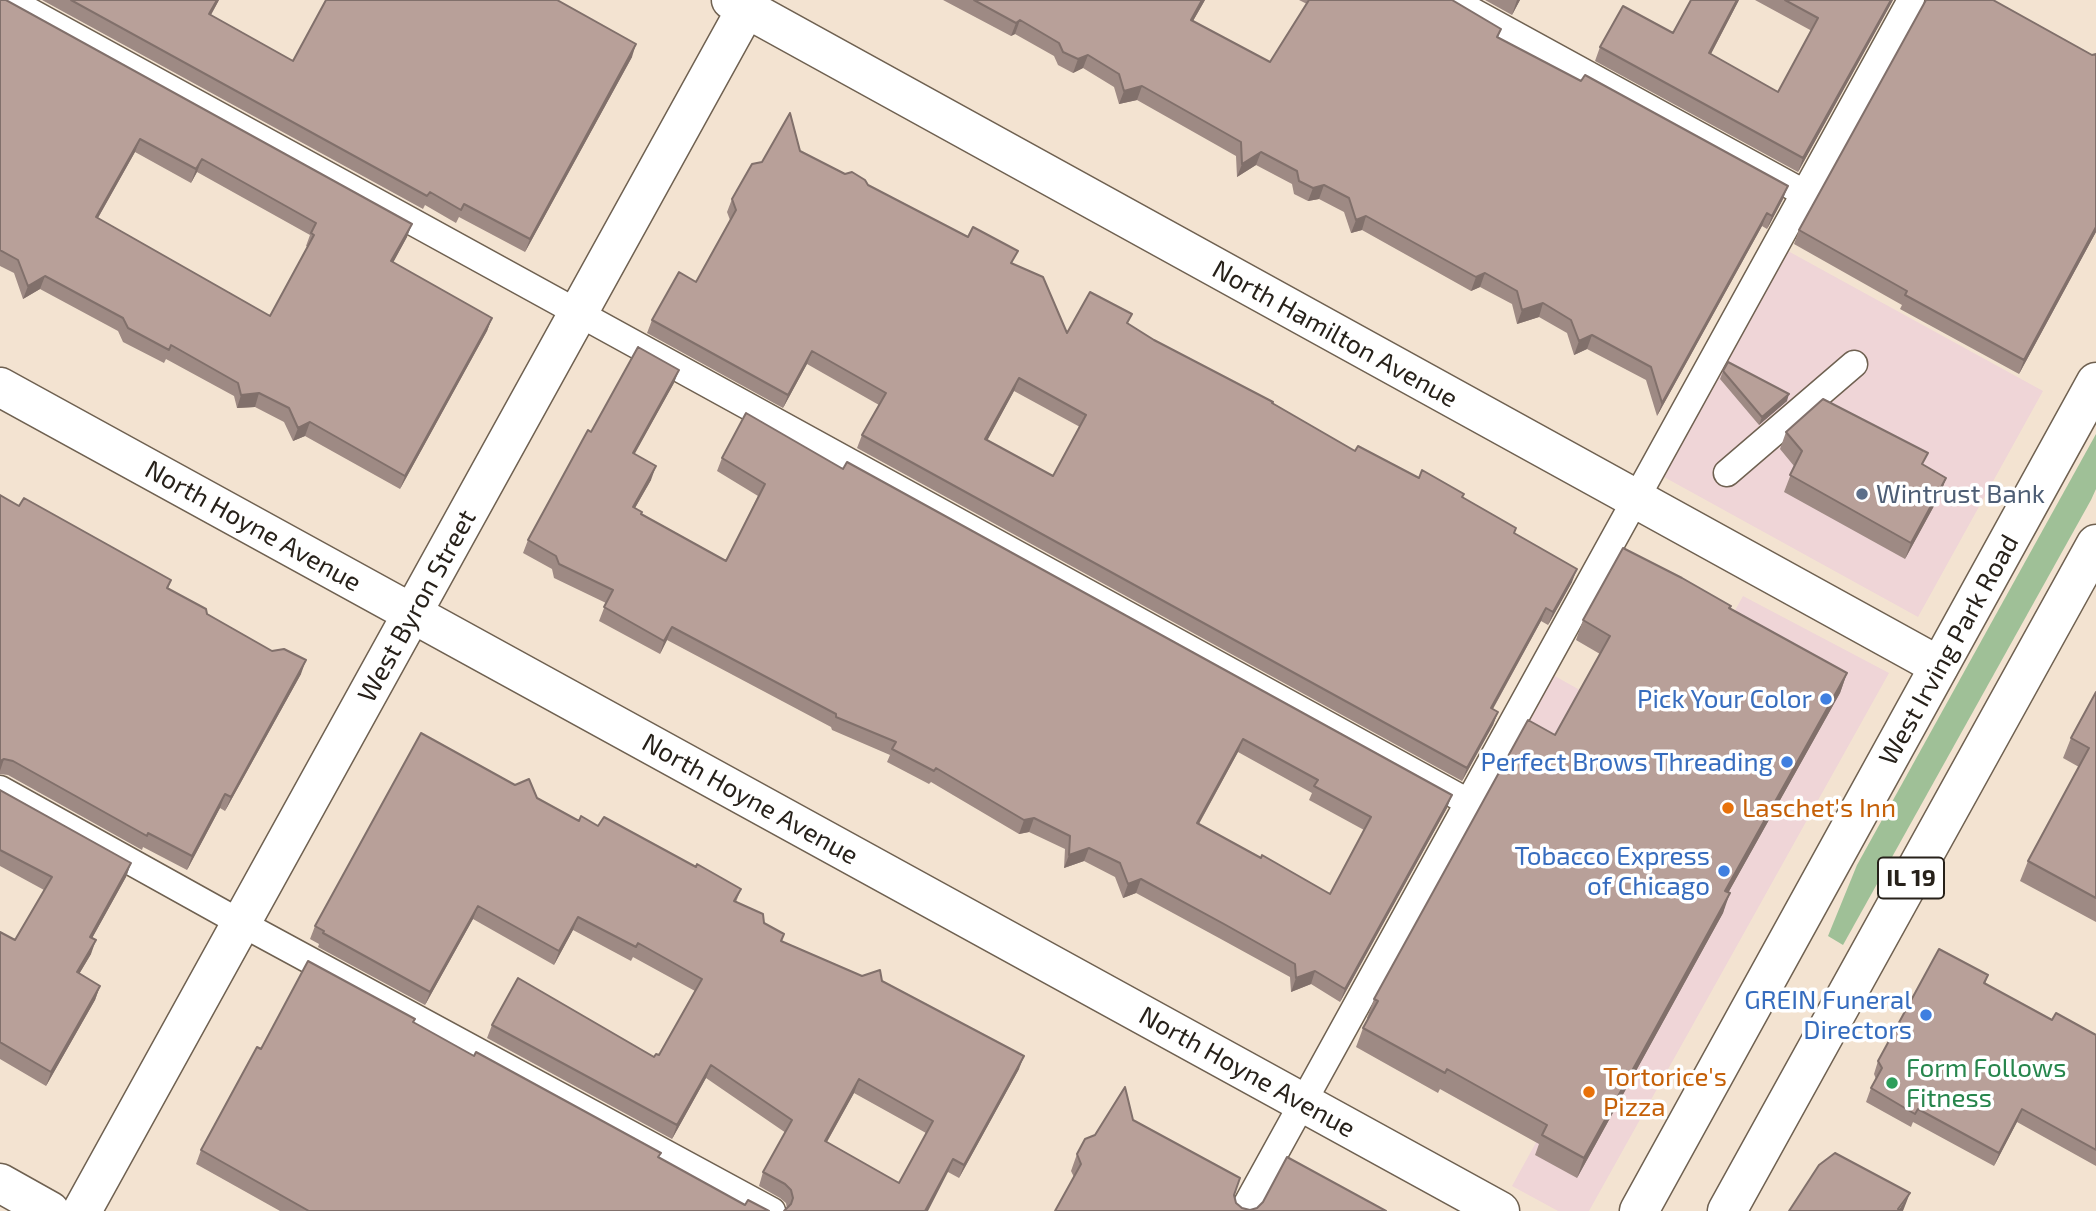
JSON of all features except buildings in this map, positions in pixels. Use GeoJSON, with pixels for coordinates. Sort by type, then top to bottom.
{"type":"FeatureCollection","features":[{"type":"Feature","properties":{"kind":"street","name":"West Byron Street"},"geometry":{"type":"LineString","coordinates":[[82,1211],[578,314],[743,3]]}},
{"type":"Feature","properties":{"kind":"street","name":"North Hamilton Avenue"},"geometry":{"type":"LineString","coordinates":[[743,3],[1635,500],[1940,666]]}},
{"type":"Feature","properties":{"kind":"street","name":"West Irving Park Road"},"geometry":{"type":"LineString","coordinates":[[1639,1211],[2096,382]]}},
{"type":"Feature","properties":{"kind":"street","name":"North Hoyne Avenue"},"geometry":{"type":"LineString","coordinates":[[0,387],[1500,1211]]}},
{"type":"Feature","properties":{"kind":"street","name":"IL 19"},"geometry":{"type":"LineString","coordinates":[[1727,1211],[2096,544]]}},
{"type":"Feature","properties":{"kind":"street"},"geometry":{"type":"LineString","coordinates":[[0,1184],[50,1211]]}},
{"type":"Feature","properties":{"kind":"lane"},"geometry":{"type":"LineString","coordinates":[[9,0],[1468,802]]}},
{"type":"Feature","properties":{"kind":"lane"},"geometry":{"type":"LineString","coordinates":[[1452,0],[1804,193]]}},
{"type":"Feature","properties":{"kind":"lane"},"geometry":{"type":"LineString","coordinates":[[1243,1211],[1911,0]]}},
{"type":"Feature","properties":{"kind":"lane"},"geometry":{"type":"LineString","coordinates":[[1727,473],[1854,364]]}},
{"type":"Feature","properties":{"kind":"lane"},"geometry":{"type":"LineString","coordinates":[[0,789],[772,1211]]}},
{"type":"Feature","properties":{"kind":"shaded area"},"geometry":{"type":"Polygon","coordinates":[[[1788,251],[2043,391],[1918,617],[1664,477],[1788,251]]]}},
{"type":"Feature","properties":{"kind":"shaded area"},"geometry":{"type":"Polygon","coordinates":[[[1743,596],[1889,673],[1589,1211],[1558,1211],[1512,1186],[1676,888],[1488,785],[1551,674],[1665,737],[1743,596]]]}},
{"type":"Feature","properties":{"kind":"green space"},"geometry":{"type":"Polygon","coordinates":[[[2096,434],[2096,489],[2091,500],[1843,945],[1828,936],[1857,865],[2096,434]]]}},
{"type":"Feature","properties":{"kind":"place","name":"Wintrust Bank"},"geometry":{"type":"Point","coordinates":[1862,494]}},
{"type":"Feature","properties":{"kind":"place","name":"Pick Your Color"},"geometry":{"type":"Point","coordinates":[1826,699]}},
{"type":"Feature","properties":{"kind":"place","name":"Perfect Brows Threading"},"geometry":{"type":"Point","coordinates":[1787,762]}},
{"type":"Feature","properties":{"kind":"place","name":"Laschet's Inn"},"geometry":{"type":"Point","coordinates":[1728,808]}},
{"type":"Feature","properties":{"kind":"place","name":"Tobacco Express of Chicago"},"geometry":{"type":"Point","coordinates":[1724,871]}},
{"type":"Feature","properties":{"kind":"place","name":"GREIN Funeral Directors"},"geometry":{"type":"Point","coordinates":[1926,1015]}},
{"type":"Feature","properties":{"kind":"place","name":"Form Follows Fitness"},"geometry":{"type":"Point","coordinates":[1892,1083]}},
{"type":"Feature","properties":{"kind":"place","name":"Tortorice's Pizza"},"geometry":{"type":"Point","coordinates":[1589,1092]}}]}
